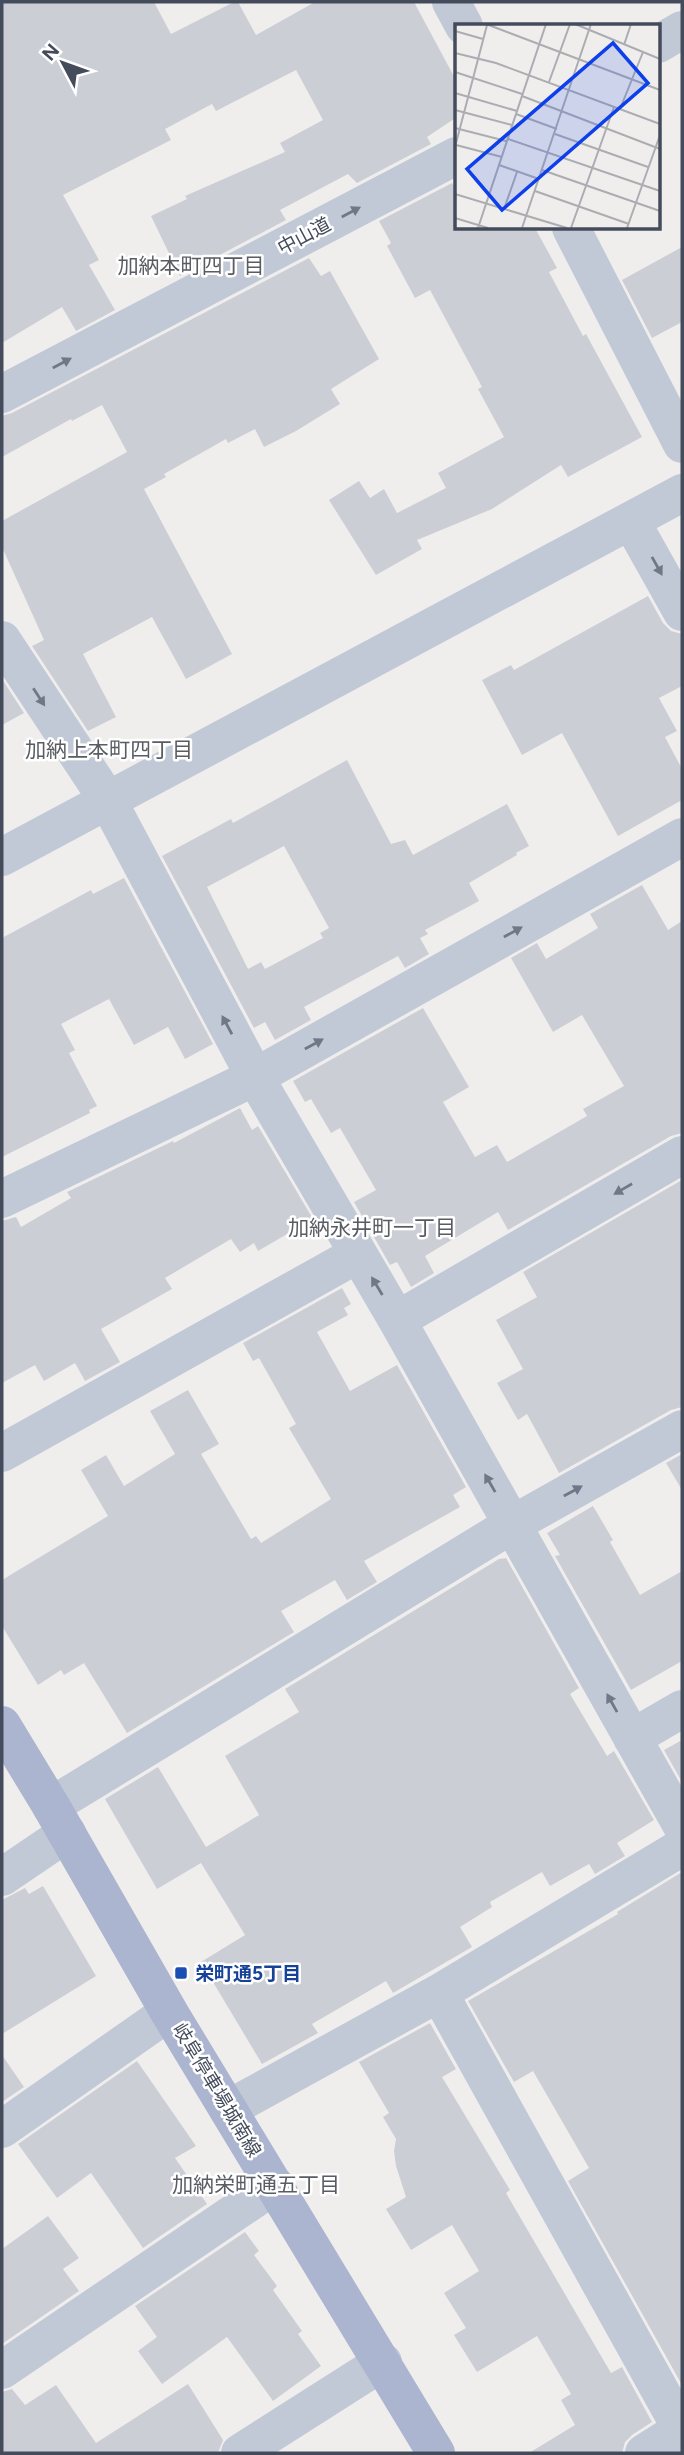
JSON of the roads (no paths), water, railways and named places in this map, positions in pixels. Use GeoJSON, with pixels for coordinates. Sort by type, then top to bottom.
{"type":"FeatureCollection","features":[{"type":"Feature","properties":{"kind":"main road","name":"岐阜停車場城南線"},"geometry":{"type":"LineString","coordinates":[[2,1725],[169,2012],[436,2453]]}},
{"type":"Feature","properties":{"kind":"street"},"geometry":{"type":"LineString","coordinates":[[451,2],[463,24]]}},
{"type":"Feature","properties":{"kind":"street"},"geometry":{"type":"LineString","coordinates":[[660,43],[682,30]]}},
{"type":"Feature","properties":{"kind":"street","name":"中山道"},"geometry":{"type":"LineString","coordinates":[[2,394],[455,157]]}},
{"type":"Feature","properties":{"kind":"street"},"geometry":{"type":"LineString","coordinates":[[572,229],[682,444]]}},
{"type":"Feature","properties":{"kind":"street"},"geometry":{"type":"LineString","coordinates":[[2,856],[682,493]]}},
{"type":"Feature","properties":{"kind":"street"},"geometry":{"type":"LineString","coordinates":[[631,520],[682,611]]}},
{"type":"Feature","properties":{"kind":"street"},"geometry":{"type":"LineString","coordinates":[[2,640],[107,799],[255,1077],[397,1320],[682,1826]]}},
{"type":"Feature","properties":{"kind":"street"},"geometry":{"type":"LineString","coordinates":[[2,1199],[255,1077],[682,837]]}},
{"type":"Feature","properties":{"kind":"street"},"geometry":{"type":"LineString","coordinates":[[397,1320],[682,1155]]}},
{"type":"Feature","properties":{"kind":"street"},"geometry":{"type":"LineString","coordinates":[[2,1453],[358,1254]]}},
{"type":"Feature","properties":{"kind":"street"},"geometry":{"type":"LineString","coordinates":[[2,1877],[59,1819],[513,1524],[682,1429]]}},
{"type":"Feature","properties":{"kind":"street"},"geometry":{"type":"LineString","coordinates":[[632,1738],[682,1709]]}},
{"type":"Feature","properties":{"kind":"street"},"geometry":{"type":"LineString","coordinates":[[228,2109],[439,1993],[682,1847]]}},
{"type":"Feature","properties":{"kind":"street"},"geometry":{"type":"LineString","coordinates":[[439,1993],[682,2429],[643,2453]]}},
{"type":"Feature","properties":{"kind":"street"},"geometry":{"type":"LineString","coordinates":[[2,2129],[169,2012]]}},
{"type":"Feature","properties":{"kind":"street"},"geometry":{"type":"LineString","coordinates":[[2,2370],[275,2185]]}},
{"type":"Feature","properties":{"kind":"street"},"geometry":{"type":"LineString","coordinates":[[240,2453],[383,2362]]}},
{"type":"Feature","properties":{"kind":"place","name":"栄町通5丁目"},"geometry":{"type":"Point","coordinates":[181,1973]}},
{"type":"Feature","properties":{"kind":"district","name":"加納本町四丁目"},"geometry":{"type":"Point","coordinates":[191,265]}},
{"type":"Feature","properties":{"kind":"district","name":"加納上本町四丁目"},"geometry":{"type":"Point","coordinates":[109,749]}},
{"type":"Feature","properties":{"kind":"district","name":"加納永井町一丁目"},"geometry":{"type":"Point","coordinates":[372,1227]}},
{"type":"Feature","properties":{"kind":"district","name":"加納栄町通五丁目"},"geometry":{"type":"Point","coordinates":[256,2184]}}]}
